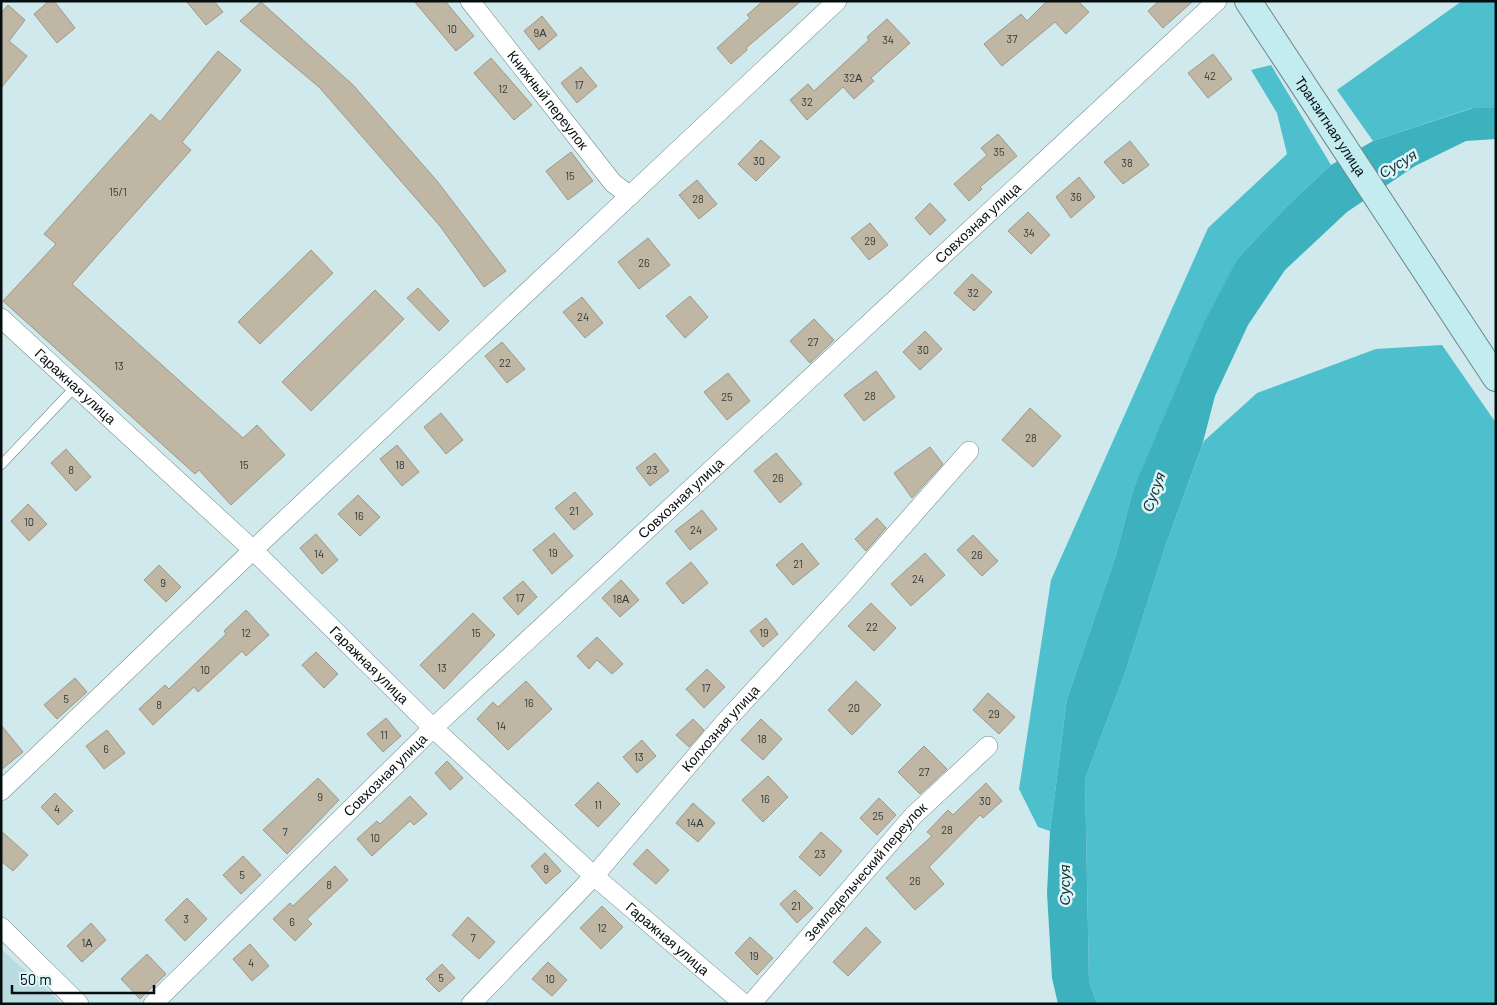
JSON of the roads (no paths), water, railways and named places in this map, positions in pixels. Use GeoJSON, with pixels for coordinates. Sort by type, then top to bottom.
{"type":"FeatureCollection","features":[{"type":"Feature","properties":{"kind":"main road","name":"Транзитная улица"},"geometry":{"type":"LineString","coordinates":[[1248,1],[1496,378]]}},
{"type":"Feature","properties":{"kind":"street","name":"Книжный переулок"},"geometry":{"type":"LineString","coordinates":[[470,1],[613,183],[630,196]]}},
{"type":"Feature","properties":{"kind":"street"},"geometry":{"type":"LineString","coordinates":[[1,791],[253,550],[837,1]]}},
{"type":"Feature","properties":{"kind":"street","name":"Совхозная улица"},"geometry":{"type":"LineString","coordinates":[[153,1004],[432,728],[1217,1]]}},
{"type":"Feature","properties":{"kind":"street","name":"Гаражная улица"},"geometry":{"type":"LineString","coordinates":[[1,318],[253,550],[432,728],[594,876],[744,1004]]}},
{"type":"Feature","properties":{"kind":"street","name":"Колхозная улица"},"geometry":{"type":"LineString","coordinates":[[471,1004],[594,876],[725,722],[850,586],[969,451]]}},
{"type":"Feature","properties":{"kind":"street","name":"Земледельческий переулок"},"geometry":{"type":"LineString","coordinates":[[751,1004],[913,816],[988,746]]}},
{"type":"Feature","properties":{"kind":"street"},"geometry":{"type":"LineString","coordinates":[[1,927],[80,1004]]}},
{"type":"Feature","properties":{"kind":"lane"},"geometry":{"type":"LineString","coordinates":[[1,465],[76,386]]}},
{"type":"Feature","properties":{"kind":"water","name":"Сусуя"},"geometry":{"type":"Polygon","coordinates":[[[1473,108],[1496,108],[1496,139],[1466,141],[1415,166],[1347,212],[1285,270],[1248,325],[1215,396],[1202,446],[1166,544],[1125,673],[1085,779],[1089,981],[1097,1004],[1058,1004],[1052,978],[1047,893],[1050,831],[1067,699],[1116,555],[1133,490],[1205,321],[1238,258],[1287,206],[1331,165],[1373,141],[1473,108]]]}}]}
